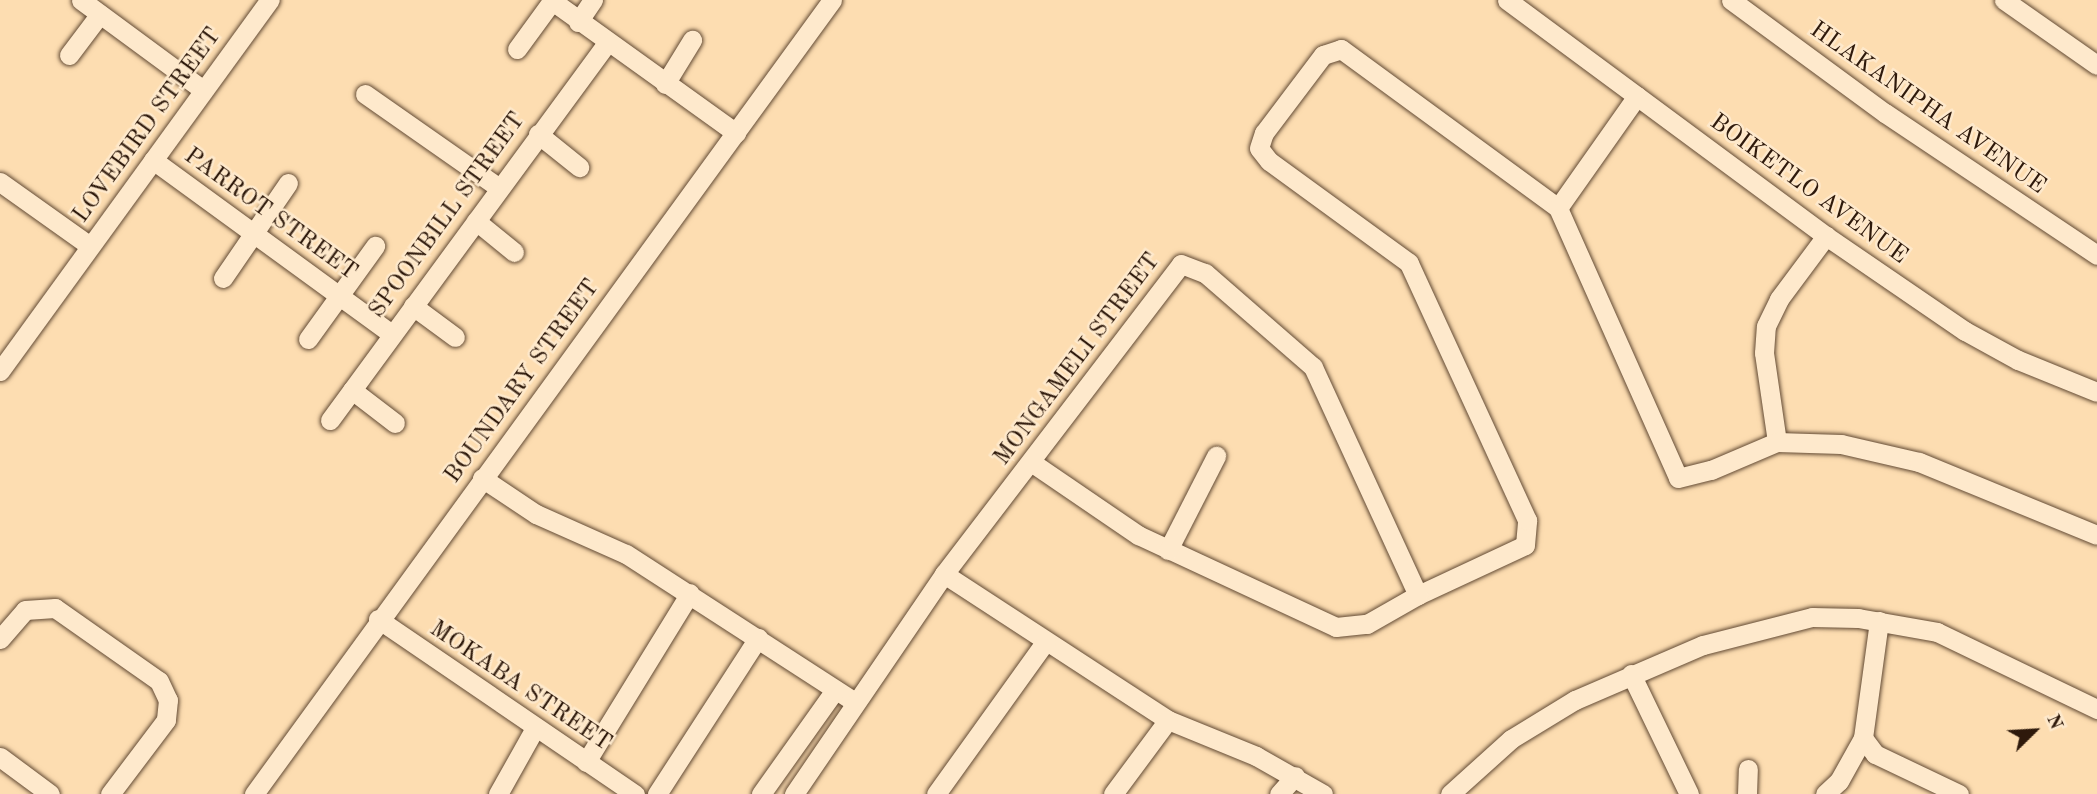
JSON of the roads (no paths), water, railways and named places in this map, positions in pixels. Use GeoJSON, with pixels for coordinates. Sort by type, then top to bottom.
{"type":"FeatureCollection","features":[{"type":"Feature","properties":{"kind":"street"},"geometry":{"type":"LineString","coordinates":[[81,0],[203,90]]}},
{"type":"Feature","properties":{"kind":"street","name":"LOVEBIRD STREET"},"geometry":{"type":"LineString","coordinates":[[0,371],[270,0]]}},
{"type":"Feature","properties":{"kind":"street"},"geometry":{"type":"LineString","coordinates":[[517,49],[552,0],[607,43],[736,133]]}},
{"type":"Feature","properties":{"kind":"street"},"geometry":{"type":"LineString","coordinates":[[578,22],[593,0]]}},
{"type":"Feature","properties":{"kind":"street","name":"BOUNDARY STREET"},"geometry":{"type":"LineString","coordinates":[[254,794],[378,620],[832,0]]}},
{"type":"Feature","properties":{"kind":"street","name":"BOIKETLO AVENUE"},"geometry":{"type":"LineString","coordinates":[[1507,0],[1826,236],[1976,339],[2097,392]]}},
{"type":"Feature","properties":{"kind":"street","name":"HLAKANIPHA AVENUE"},"geometry":{"type":"LineString","coordinates":[[1731,0],[1847,87],[2097,255]]}},
{"type":"Feature","properties":{"kind":"street"},"geometry":{"type":"LineString","coordinates":[[2004,0],[2097,65]]}},
{"type":"Feature","properties":{"kind":"street"},"geometry":{"type":"LineString","coordinates":[[69,55],[100,14]]}},
{"type":"Feature","properties":{"kind":"street"},"geometry":{"type":"LineString","coordinates":[[665,84],[692,40]]}},
{"type":"Feature","properties":{"kind":"street","name":"SPOONBILL STREET"},"geometry":{"type":"LineString","coordinates":[[330,420],[607,43]]}},
{"type":"Feature","properties":{"kind":"street"},"geometry":{"type":"LineString","coordinates":[[1031,462],[1112,520],[1168,550],[1336,627],[1359,627],[1418,594],[1525,545],[1527,520],[1409,263],[1269,161],[1259,141],[1323,55],[1341,49],[1558,208],[1675,475],[1690,478],[1777,442],[1841,444],[1919,463],[2097,535]]}},
{"type":"Feature","properties":{"kind":"street"},"geometry":{"type":"LineString","coordinates":[[365,94],[499,188]]}},
{"type":"Feature","properties":{"kind":"street"},"geometry":{"type":"LineString","coordinates":[[1558,208],[1637,96]]}},
{"type":"Feature","properties":{"kind":"street"},"geometry":{"type":"LineString","coordinates":[[538,134],[579,167]]}},
{"type":"Feature","properties":{"kind":"street","name":"PARROT STREET"},"geometry":{"type":"LineString","coordinates":[[153,160],[392,334]]}},
{"type":"Feature","properties":{"kind":"street"},"geometry":{"type":"LineString","coordinates":[[0,181],[90,246]]}},
{"type":"Feature","properties":{"kind":"street"},"geometry":{"type":"LineString","coordinates":[[223,278],[288,183]]}},
{"type":"Feature","properties":{"kind":"street"},"geometry":{"type":"LineString","coordinates":[[476,221],[514,252]]}},
{"type":"Feature","properties":{"kind":"street"},"geometry":{"type":"LineString","coordinates":[[1777,442],[1764,353],[1766,326],[1779,299],[1826,236]]}},
{"type":"Feature","properties":{"kind":"street"},"geometry":{"type":"LineString","coordinates":[[308,339],[375,246]]}},
{"type":"Feature","properties":{"kind":"street","name":"MONGAMELI STREET"},"geometry":{"type":"LineString","coordinates":[[794,794],[853,701],[944,573],[1031,462],[1172,270],[1181,264],[1193,265],[1312,367],[1418,594]]}},
{"type":"Feature","properties":{"kind":"street"},"geometry":{"type":"LineString","coordinates":[[413,306],[455,337]]}},
{"type":"Feature","properties":{"kind":"street"},"geometry":{"type":"LineString","coordinates":[[352,390],[395,423]]}},
{"type":"Feature","properties":{"kind":"street"},"geometry":{"type":"LineString","coordinates":[[1168,550],[1216,456]]}},
{"type":"Feature","properties":{"kind":"street"},"geometry":{"type":"LineString","coordinates":[[482,478],[536,514],[626,554],[853,701]]}},
{"type":"Feature","properties":{"kind":"street"},"geometry":{"type":"LineString","coordinates":[[944,573],[1168,720],[1296,776],[1323,794]]}},
{"type":"Feature","properties":{"kind":"street"},"geometry":{"type":"LineString","coordinates":[[586,762],[690,593]]}},
{"type":"Feature","properties":{"kind":"street"},"geometry":{"type":"LineString","coordinates":[[0,639],[25,610],[55,608],[159,681],[168,700],[166,720],[110,794]]}},
{"type":"Feature","properties":{"kind":"street"},"geometry":{"type":"LineString","coordinates":[[1450,794],[1531,725],[1631,674],[1703,645],[1783,621],[1835,616],[1880,621],[1956,639],[2097,709]]}},
{"type":"Feature","properties":{"kind":"street","name":"MOKABA STREET"},"geometry":{"type":"LineString","coordinates":[[378,620],[635,794]]}},
{"type":"Feature","properties":{"kind":"street"},"geometry":{"type":"LineString","coordinates":[[1825,794],[1839,781],[1863,738],[1880,621]]}},
{"type":"Feature","properties":{"kind":"street"},"geometry":{"type":"LineString","coordinates":[[657,794],[758,638]]}},
{"type":"Feature","properties":{"kind":"street"},"geometry":{"type":"LineString","coordinates":[[936,794],[1046,641]]}},
{"type":"Feature","properties":{"kind":"street"},"geometry":{"type":"LineString","coordinates":[[1631,674],[1689,794]]}},
{"type":"Feature","properties":{"kind":"street"},"geometry":{"type":"LineString","coordinates":[[761,794],[835,690]]}},
{"type":"Feature","properties":{"kind":"street"},"geometry":{"type":"LineString","coordinates":[[1113,794],[1168,720]]}},
{"type":"Feature","properties":{"kind":"street"},"geometry":{"type":"LineString","coordinates":[[498,794],[535,728]]}},
{"type":"Feature","properties":{"kind":"street"},"geometry":{"type":"LineString","coordinates":[[1863,738],[1875,754],[1959,794]]}},
{"type":"Feature","properties":{"kind":"street"},"geometry":{"type":"LineString","coordinates":[[0,757],[51,794]]}},
{"type":"Feature","properties":{"kind":"street"},"geometry":{"type":"LineString","coordinates":[[1747,794],[1748,769]]}},
{"type":"Feature","properties":{"kind":"street"},"geometry":{"type":"LineString","coordinates":[[1279,794],[1296,776]]}}]}
